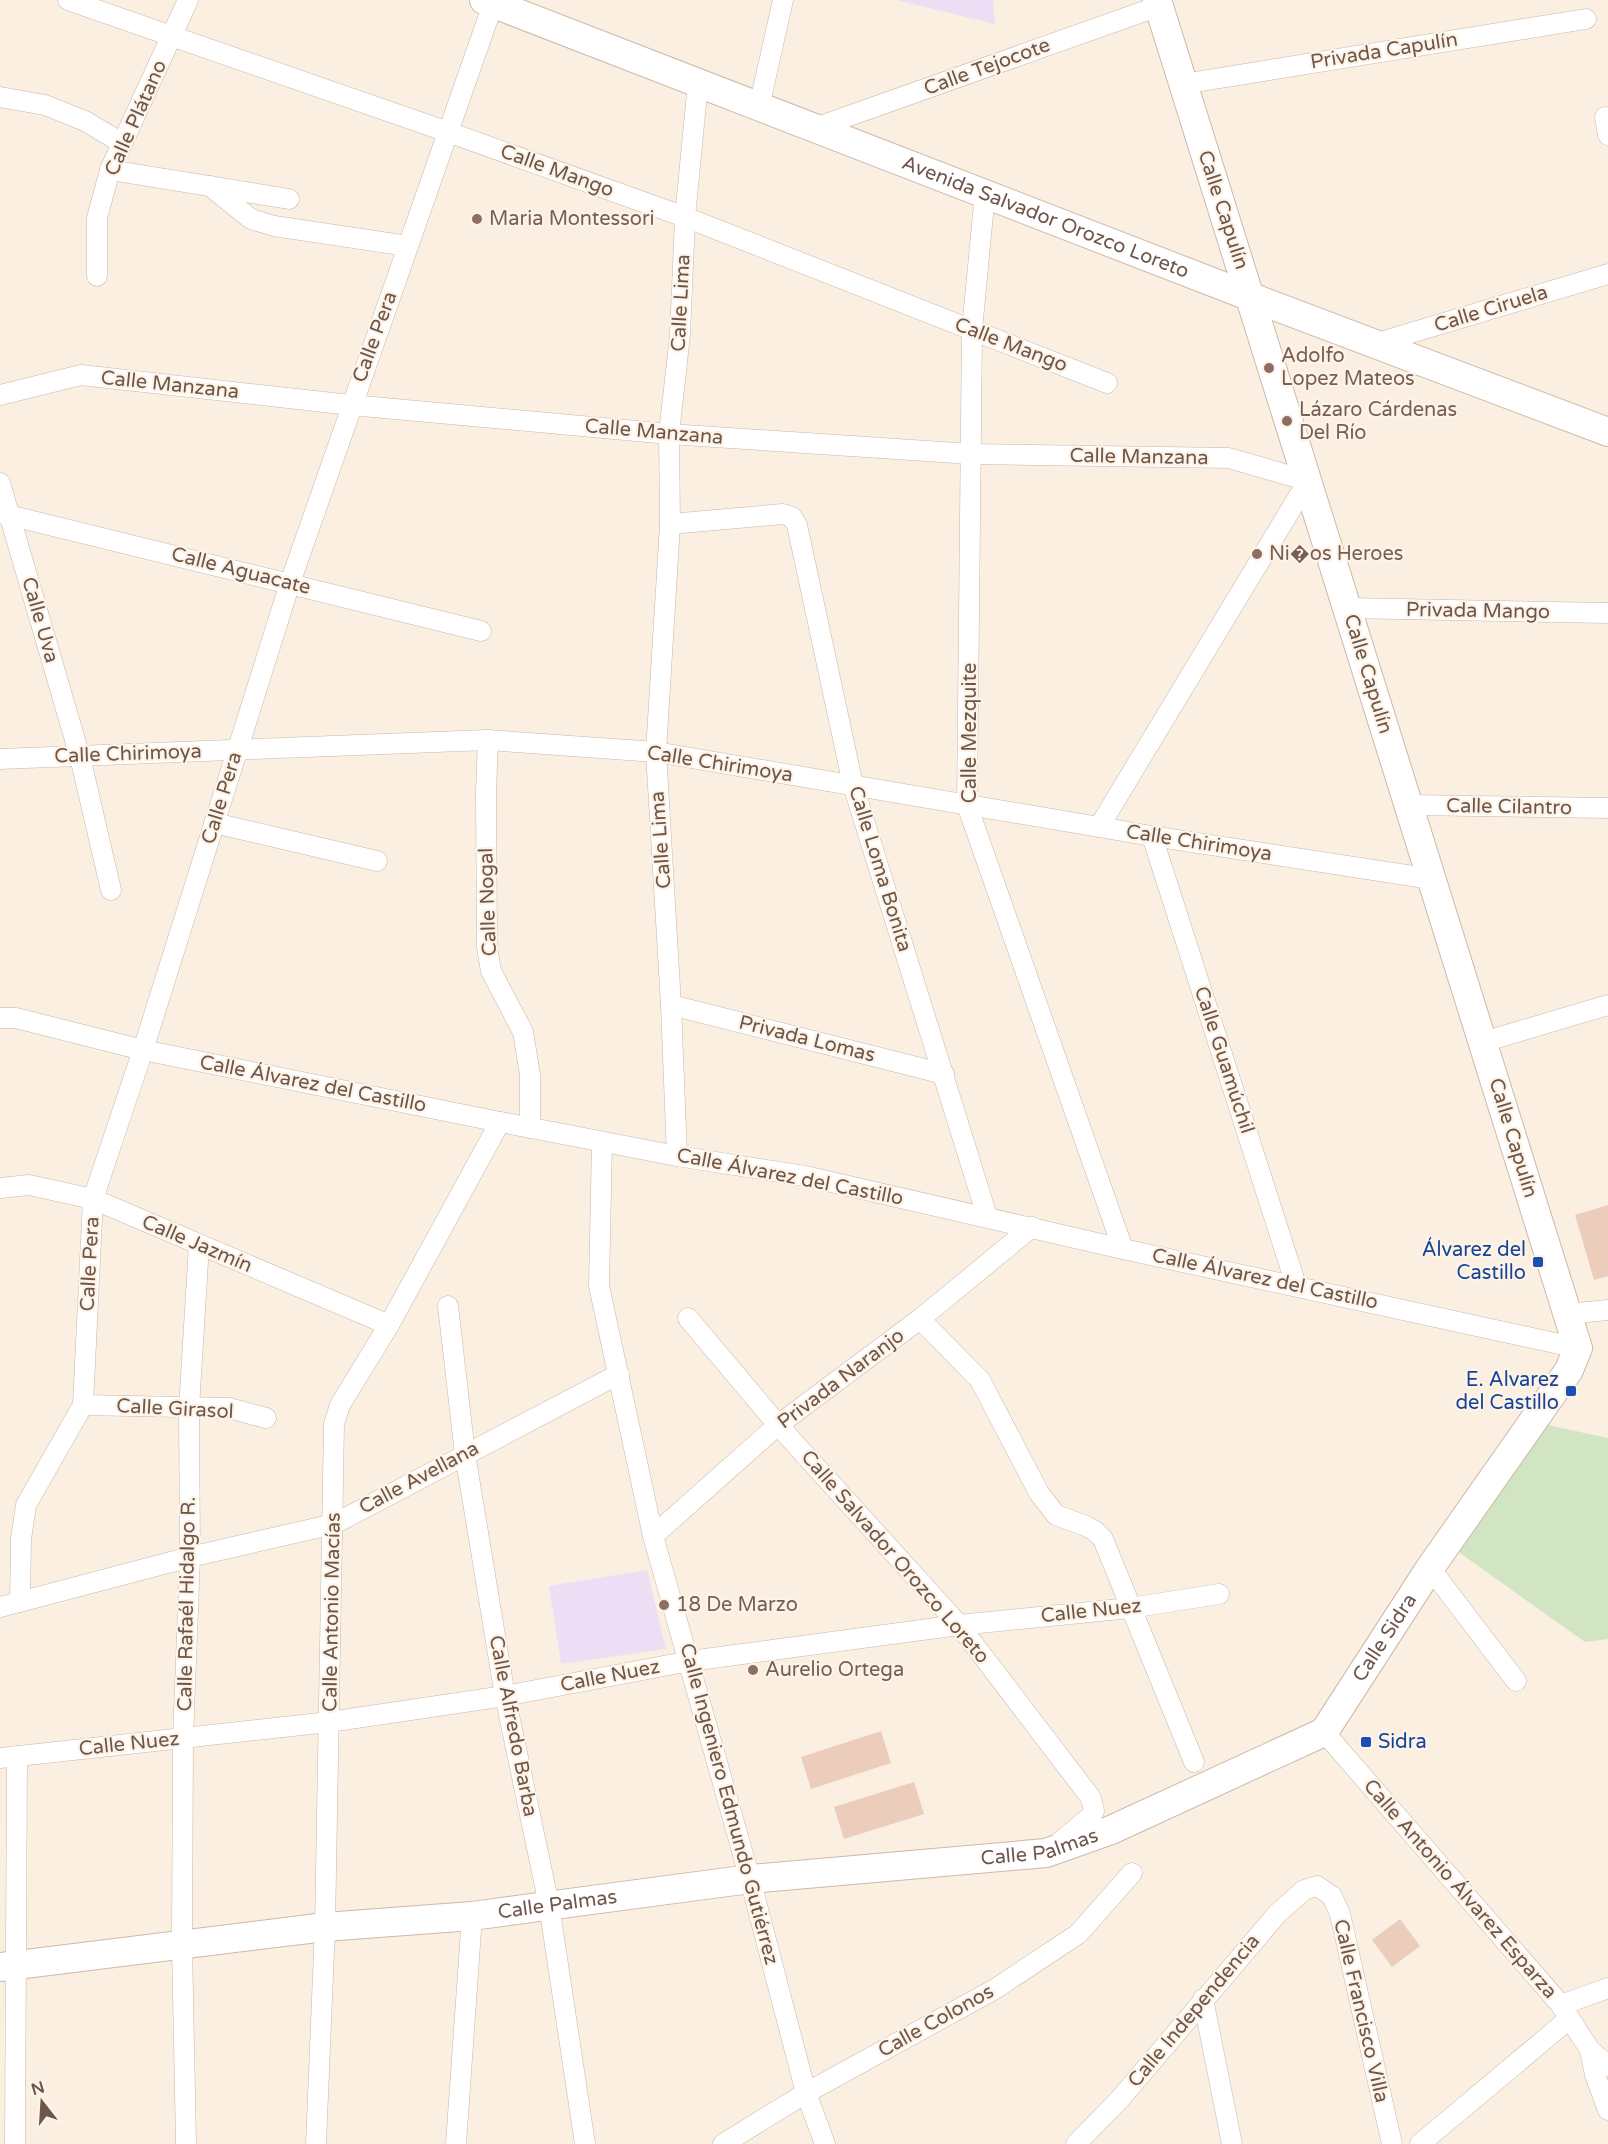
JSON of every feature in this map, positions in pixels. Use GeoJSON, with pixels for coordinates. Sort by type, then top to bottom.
{"type":"FeatureCollection","features":[{"type":"Feature","properties":{"kind":"street","name":"Calle Mango"},"geometry":{"type":"LineString","coordinates":[[68,0],[685,217],[1107,383]]}},
{"type":"Feature","properties":{"kind":"street","name":"Calle Plátano"},"geometry":{"type":"LineString","coordinates":[[97,276],[97,218],[110,170],[188,0]]}},
{"type":"Feature","properties":{"kind":"street"},"geometry":{"type":"LineString","coordinates":[[759,107],[783,0]]}},
{"type":"Feature","properties":{"kind":"street","name":"Avenida Salvador Orozco Loreto"},"geometry":{"type":"LineString","coordinates":[[489,2],[1251,297],[1608,432]]}},
{"type":"Feature","properties":{"kind":"street","name":"Calle Pera"},"geometry":{"type":"LineString","coordinates":[[20,1602],[21,1539],[26,1505],[83,1405],[93,1199],[143,1050],[290,583],[448,132],[489,2]]}},
{"type":"Feature","properties":{"kind":"street","name":"Calle Capulín"},"geometry":{"type":"LineString","coordinates":[[1158,3],[1578,1348]]}},
{"type":"Feature","properties":{"kind":"street","name":"Calle Tejocote"},"geometry":{"type":"LineString","coordinates":[[815,128],[1158,3]]}},
{"type":"Feature","properties":{"kind":"street","name":"Privada Capulín"},"geometry":{"type":"LineString","coordinates":[[1183,84],[1586,19]]}},
{"type":"Feature","properties":{"kind":"street","name":"Calle Lima"},"geometry":{"type":"LineString","coordinates":[[677,1156],[671,1005],[656,752],[670,524],[669,434],[680,335],[685,217],[698,83]]}},
{"type":"Feature","properties":{"kind":"street"},"geometry":{"type":"LineString","coordinates":[[0,97],[45,105],[85,121],[122,143]]}},
{"type":"Feature","properties":{"kind":"street"},"geometry":{"type":"LineString","coordinates":[[110,170],[289,199]]}},
{"type":"Feature","properties":{"kind":"street"},"geometry":{"type":"LineString","coordinates":[[210,186],[251,219],[274,226],[408,246]]}},
{"type":"Feature","properties":{"kind":"street","name":"Calle Mezquite"},"geometry":{"type":"LineString","coordinates":[[985,193],[972,330],[967,805],[1124,1249]]}},
{"type":"Feature","properties":{"kind":"street","name":"Calle Ciruela"},"geometry":{"type":"LineString","coordinates":[[1374,344],[1608,274]]}},
{"type":"Feature","properties":{"kind":"street","name":"Calle Manzana"},"geometry":{"type":"LineString","coordinates":[[0,395],[81,375],[351,405],[669,434],[972,454],[1229,458],[1308,481]]}},
{"type":"Feature","properties":{"kind":"street"},"geometry":{"type":"LineString","coordinates":[[1099,827],[1308,481]]}},
{"type":"Feature","properties":{"kind":"street","name":"Calle Uva"},"geometry":{"type":"LineString","coordinates":[[0,483],[4,514],[80,757],[111,890]]}},
{"type":"Feature","properties":{"kind":"street","name":"Calle Aguacate"},"geometry":{"type":"LineString","coordinates":[[4,514],[481,632]]}},
{"type":"Feature","properties":{"kind":"street","name":"Calle Loma Bonita"},"geometry":{"type":"LineString","coordinates":[[670,524],[783,514],[792,517],[797,525],[853,785],[987,1216]]}},
{"type":"Feature","properties":{"kind":"street","name":"Privada Mango"},"geometry":{"type":"LineString","coordinates":[[1348,608],[1608,613]]}},
{"type":"Feature","properties":{"kind":"street","name":"Calle Chirimoya"},"geometry":{"type":"LineString","coordinates":[[0,759],[488,740],[656,752],[1152,836],[1432,879]]}},
{"type":"Feature","properties":{"kind":"street","name":"Calle Nogal"},"geometry":{"type":"LineString","coordinates":[[488,740],[487,947],[491,971],[523,1032],[530,1075],[530,1128]]}},
{"type":"Feature","properties":{"kind":"street","name":"Calle Cilantro"},"geometry":{"type":"LineString","coordinates":[[1409,805],[1608,808]]}},
{"type":"Feature","properties":{"kind":"street"},"geometry":{"type":"LineString","coordinates":[[214,823],[377,861]]}},
{"type":"Feature","properties":{"kind":"street","name":"Calle Guamúchil"},"geometry":{"type":"LineString","coordinates":[[1152,836],[1296,1285]]}},
{"type":"Feature","properties":{"kind":"street","name":"Privada Lomas"},"geometry":{"type":"LineString","coordinates":[[671,1005],[944,1074]]}},
{"type":"Feature","properties":{"kind":"street"},"geometry":{"type":"LineString","coordinates":[[1483,1042],[1608,1005]]}},
{"type":"Feature","properties":{"kind":"street","name":"Calle Álvarez del Castillo"},"geometry":{"type":"LineString","coordinates":[[0,1018],[16,1018],[143,1050],[530,1128],[677,1156],[806,1176],[1124,1249],[1578,1348]]}},
{"type":"Feature","properties":{"kind":"street","name":"Calle Antonio Macías"},"geometry":{"type":"LineString","coordinates":[[316,2144],[325,1927],[334,1424],[340,1405],[389,1325],[500,1122]]}},
{"type":"Feature","properties":{"kind":"street","name":"Calle Ingeniero Edmundo Gutiérrez"},"geometry":{"type":"LineString","coordinates":[[602,1142],[599,1286],[653,1536],[750,1879],[806,2092],[825,2144]]}},
{"type":"Feature","properties":{"kind":"street","name":"Calle Jazmín"},"geometry":{"type":"LineString","coordinates":[[0,1188],[29,1185],[93,1199],[389,1325]]}},
{"type":"Feature","properties":{"kind":"street","name":"Privada Naranjo"},"geometry":{"type":"LineString","coordinates":[[653,1536],[778,1425],[920,1319],[1032,1227]]}},
{"type":"Feature","properties":{"kind":"street","name":"Calle Rafaél Hidalgo R."},"geometry":{"type":"LineString","coordinates":[[186,2144],[182,1944],[183,1738],[190,1557],[189,1408],[199,1245]]}},
{"type":"Feature","properties":{"kind":"street","name":"Calle Alfredo Barba"},"geometry":{"type":"LineString","coordinates":[[448,1306],[465,1454],[505,1696],[549,1905],[585,2144]]}},
{"type":"Feature","properties":{"kind":"street"},"geometry":{"type":"LineString","coordinates":[[1567,1314],[1608,1310]]}},
{"type":"Feature","properties":{"kind":"street","name":"Calle Salvador Orozco Loreto"},"geometry":{"type":"LineString","coordinates":[[687,1318],[778,1425],[959,1625],[1091,1798],[1094,1811],[1090,1817],[1046,1853]]}},
{"type":"Feature","properties":{"kind":"street"},"geometry":{"type":"LineString","coordinates":[[920,1319],[980,1380],[1039,1493],[1056,1515],[1086,1526],[1103,1539],[1194,1762]]}},
{"type":"Feature","properties":{"kind":"street","name":"Calle Sidra"},"geometry":{"type":"LineString","coordinates":[[1324,1732],[1430,1568],[1569,1370],[1578,1348]]}},
{"type":"Feature","properties":{"kind":"street","name":"Calle Avellana"},"geometry":{"type":"LineString","coordinates":[[0,1606],[190,1557],[334,1524],[619,1374]]}},
{"type":"Feature","properties":{"kind":"street","name":"Calle Girasol"},"geometry":{"type":"LineString","coordinates":[[83,1405],[229,1408],[266,1418]]}},
{"type":"Feature","properties":{"kind":"street"},"geometry":{"type":"LineString","coordinates":[[1430,1568],[1516,1682]]}},
{"type":"Feature","properties":{"kind":"street","name":"Calle Nuez"},"geometry":{"type":"LineString","coordinates":[[8,1757],[329,1722],[505,1696],[690,1661],[959,1625],[1130,1608],[1219,1594]]}},
{"type":"Feature","properties":{"kind":"street","name":"Calle Palmas"},"geometry":{"type":"LineString","coordinates":[[7,1966],[325,1927],[472,1916],[750,1879],[1046,1853],[1111,1830],[1324,1732]]}},
{"type":"Feature","properties":{"kind":"street","name":"Calle Antonio Álvarez Esparza"},"geometry":{"type":"LineString","coordinates":[[1324,1732],[1565,2012],[1590,2050],[1608,2066]]}},
{"type":"Feature","properties":{"kind":"street"},"geometry":{"type":"LineString","coordinates":[[8,1757],[7,1966],[15,2144]]}},
{"type":"Feature","properties":{"kind":"street","name":"Calle Colonos"},"geometry":{"type":"LineString","coordinates":[[723,2144],[806,2092],[995,1989],[1078,1934],[1132,1873]]}},
{"type":"Feature","properties":{"kind":"street","name":"Calle Independencia"},"geometry":{"type":"LineString","coordinates":[[1076,2144],[1120,2099],[1278,1913],[1304,1890],[1317,1886]]}},
{"type":"Feature","properties":{"kind":"street","name":"Calle Francisco Villa"},"geometry":{"type":"LineString","coordinates":[[1317,1886],[1332,1896],[1340,1914],[1392,2144]]}},
{"type":"Feature","properties":{"kind":"street"},"geometry":{"type":"LineString","coordinates":[[456,2144],[472,1916]]}},
{"type":"Feature","properties":{"kind":"street"},"geometry":{"type":"LineString","coordinates":[[1420,2144],[1565,2012],[1608,1988]]}},
{"type":"Feature","properties":{"kind":"street"},"geometry":{"type":"LineString","coordinates":[[1203,1999],[1232,2144]]}},
{"type":"Feature","properties":{"kind":"street","name":"Calle Antonio Álvarez Esparza"},"geometry":{"type":"LineString","coordinates":[[1590,2050],[1595,2076],[1608,2110]]}},
{"type":"Feature","properties":{"kind":"shaded area"},"geometry":{"type":"Polygon","coordinates":[[[896,0],[993,0],[995,24],[896,0]]]}},
{"type":"Feature","properties":{"kind":"shaded area"},"geometry":{"type":"Polygon","coordinates":[[[647,1570],[666,1649],[561,1664],[549,1586],[647,1570]]]}},
{"type":"Feature","properties":{"kind":"green space"},"geometry":{"type":"Polygon","coordinates":[[[1543,1424],[1608,1438],[1608,1639],[1585,1642],[1457,1551],[1543,1424]]]}},
{"type":"Feature","properties":{"kind":"building"},"geometry":{"type":"Polygon","coordinates":[[[1608,1205],[1608,1276],[1594,1280],[1575,1215],[1608,1205]]]}},
{"type":"Feature","properties":{"kind":"building"},"geometry":{"type":"Polygon","coordinates":[[[881,1731],[891,1763],[811,1789],[801,1757],[881,1731]]]}},
{"type":"Feature","properties":{"kind":"building"},"geometry":{"type":"Polygon","coordinates":[[[914,1782],[924,1814],[844,1839],[834,1807],[914,1782]]]}},
{"type":"Feature","properties":{"kind":"building"},"geometry":{"type":"Polygon","coordinates":[[[1400,1919],[1420,1946],[1392,1967],[1372,1940],[1400,1919]]]}},
{"type":"Feature","properties":{"kind":"place","name":"Maria Montessori"},"geometry":{"type":"Point","coordinates":[477,219]}},
{"type":"Feature","properties":{"kind":"place","name":"Adolfo Lopez Mateos"},"geometry":{"type":"Point","coordinates":[1269,368]}},
{"type":"Feature","properties":{"kind":"place","name":"Lázaro Cárdenas Del Río"},"geometry":{"type":"Point","coordinates":[1287,421]}},
{"type":"Feature","properties":{"kind":"place","name":"Ni�os Heroes"},"geometry":{"type":"Point","coordinates":[1257,554]}},
{"type":"Feature","properties":{"kind":"place","name":"Álvarez del Castillo"},"geometry":{"type":"Point","coordinates":[1538,1262]}},
{"type":"Feature","properties":{"kind":"place","name":"E. Alvarez del Castillo"},"geometry":{"type":"Point","coordinates":[1571,1391]}},
{"type":"Feature","properties":{"kind":"place","name":"18 De Marzo"},"geometry":{"type":"Point","coordinates":[664,1605]}},
{"type":"Feature","properties":{"kind":"place","name":"Aurelio Ortega"},"geometry":{"type":"Point","coordinates":[753,1670]}},
{"type":"Feature","properties":{"kind":"place","name":"Sidra"},"geometry":{"type":"Point","coordinates":[1366,1742]}}]}
